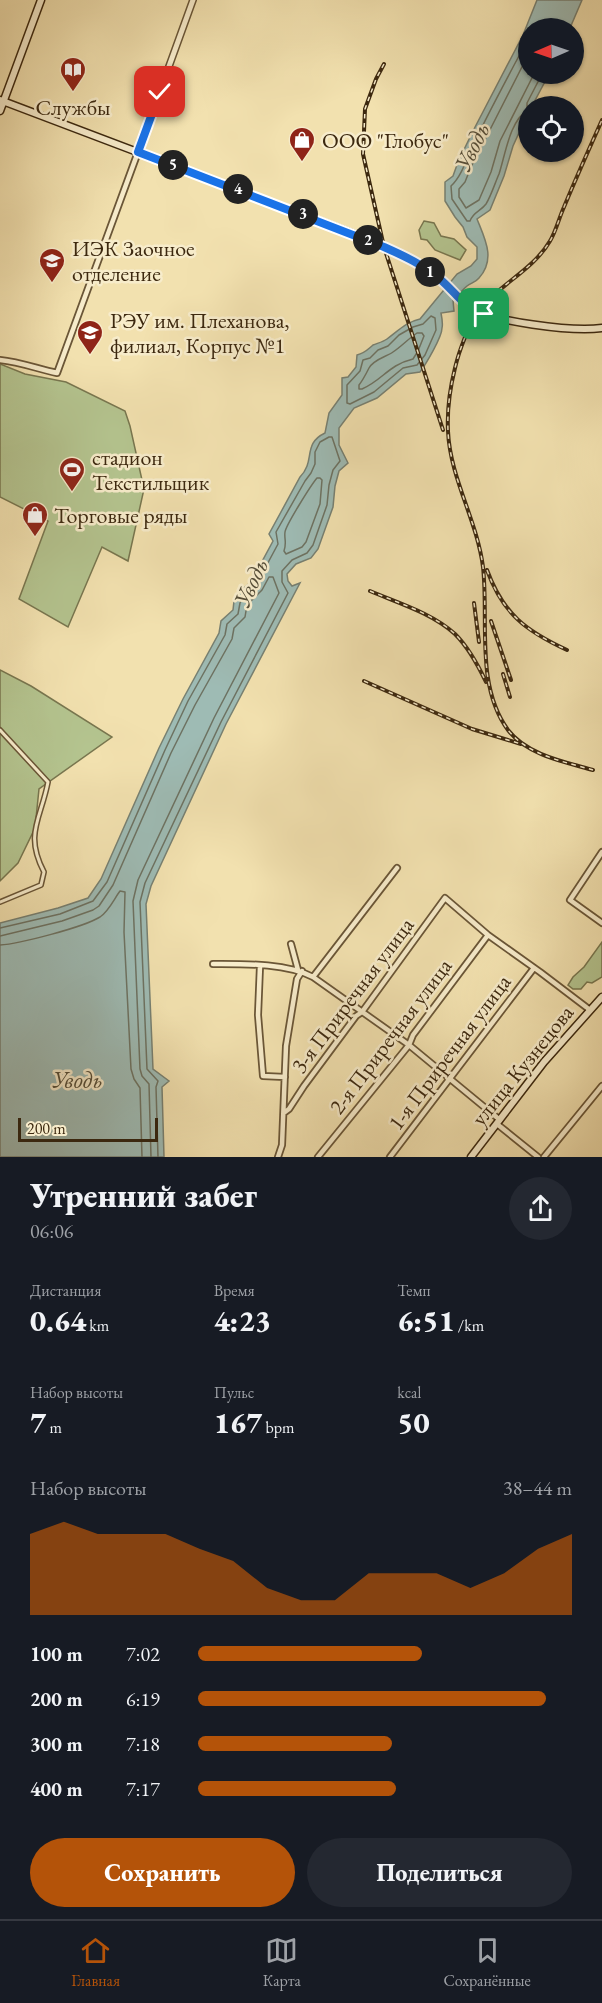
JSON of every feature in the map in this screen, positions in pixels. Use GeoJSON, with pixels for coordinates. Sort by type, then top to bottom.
{"type":"FeatureCollection","features":[{"type":"Feature","properties":{"kind":"main road"},"geometry":{"type":"LineString","coordinates":[[0,111],[2,100],[41,0]]}},
{"type":"Feature","properties":{"kind":"main road"},"geometry":{"type":"LineString","coordinates":[[2,100],[364,238],[420,264],[441,280],[461,301],[478,312],[504,319],[573,329],[602,328]]}},
{"type":"Feature","properties":{"kind":"main road","name":"улица Кузнецова"},"geometry":{"type":"LineString","coordinates":[[471,1157],[544,1062],[602,997]]}},
{"type":"Feature","properties":{"kind":"street"},"geometry":{"type":"LineString","coordinates":[[0,360],[57,373],[193,0]]}},
{"type":"Feature","properties":{"kind":"street"},"geometry":{"type":"LineString","coordinates":[[0,730],[48,782],[33,838],[36,857],[44,872],[41,885],[0,902]]}},
{"type":"Feature","properties":{"kind":"street"},"geometry":{"type":"LineString","coordinates":[[602,852],[570,900],[602,923]]}},
{"type":"Feature","properties":{"kind":"street"},"geometry":{"type":"LineString","coordinates":[[313,977],[397,868]]}},
{"type":"Feature","properties":{"kind":"street","name":"3-я Приречная улица"},"geometry":{"type":"LineString","coordinates":[[285,1112],[446,898],[488,935]]}},
{"type":"Feature","properties":{"kind":"street"},"geometry":{"type":"LineString","coordinates":[[488,935],[590,1010]]}},
{"type":"Feature","properties":{"kind":"street","name":"2-я Приречная улица"},"geometry":{"type":"LineString","coordinates":[[318,1157],[409,1045],[413,1035],[488,935]]}},
{"type":"Feature","properties":{"kind":"street"},"geometry":{"type":"LineString","coordinates":[[278,1157],[282,1145],[282,1125],[285,1112],[286,1046],[300,970],[291,944]]}},
{"type":"Feature","properties":{"kind":"street"},"geometry":{"type":"LineString","coordinates":[[213,964],[300,970],[313,977],[409,1045],[538,1157]]}},
{"type":"Feature","properties":{"kind":"street"},"geometry":{"type":"LineString","coordinates":[[260,966],[258,1016],[263,1076],[285,1077]]}},
{"type":"Feature","properties":{"kind":"street","name":"1-я Приречная улица"},"geometry":{"type":"LineString","coordinates":[[390,1157],[534,968]]}},
{"type":"Feature","properties":{"kind":"street"},"geometry":{"type":"LineString","coordinates":[[544,1157],[602,1086]]}},
{"type":"Feature","properties":{"kind":"green space"},"geometry":{"type":"Polygon","coordinates":[[[424,221],[434,223],[441,236],[454,239],[466,250],[460,260],[435,250],[427,240],[421,239],[419,230],[424,221]]]}},
{"type":"Feature","properties":{"kind":"green space","name":"стадион Текстильщик"},"geometry":{"type":"Polygon","coordinates":[[[0,364],[25,374],[66,382],[125,411],[130,426],[144,489],[128,561],[102,547],[68,627],[19,599],[48,521],[0,497],[0,364]]]}},
{"type":"Feature","properties":{"kind":"green space"},"geometry":{"type":"Polygon","coordinates":[[[0,670],[31,686],[112,737],[39,789],[35,828],[18,863],[0,881],[0,670]]]}},
{"type":"Feature","properties":{"kind":"green space"},"geometry":{"type":"Polygon","coordinates":[[[602,942],[602,977],[592,983],[587,982],[581,989],[573,989],[568,985],[602,942]]]}},
{"type":"Feature","properties":{"kind":"water","name":"Уводь"},"geometry":{"type":"Polygon","coordinates":[[[537,0],[582,0],[574,18],[530,18],[537,0]]]}},
{"type":"Feature","properties":{"kind":"water","name":"Уводь"},"geometry":{"type":"Polygon","coordinates":[[[518,45],[518,84],[544,84],[537,96],[518,96],[518,135],[490,210],[477,219],[488,256],[484,271],[453,300],[454,311],[441,313],[442,325],[439,338],[420,372],[406,374],[377,398],[354,408],[339,428],[339,445],[348,463],[339,471],[333,507],[318,549],[311,558],[296,564],[287,574],[292,586],[300,583],[226,724],[151,886],[146,904],[153,1069],[169,1081],[162,1087],[164,1157],[0,1157],[0,923],[88,898],[101,879],[159,748],[219,633],[221,621],[233,610],[234,601],[240,591],[251,582],[273,541],[269,534],[305,471],[314,442],[325,433],[329,413],[342,395],[342,378],[348,377],[356,367],[357,355],[420,319],[457,274],[471,266],[477,259],[477,247],[467,237],[463,227],[445,201],[445,182],[453,176],[473,131],[518,45]]]}},
{"type":"Feature","properties":{"kind":"railway"},"geometry":{"type":"LineString","coordinates":[[384,64],[365,109],[363,154],[384,247],[443,430]]}},
{"type":"Feature","properties":{"kind":"railway"},"geometry":{"type":"LineString","coordinates":[[593,770],[547,756],[525,746],[508,730],[498,712],[487,673],[483,567],[480,550],[453,465],[448,423],[449,400],[455,368],[472,323],[487,301],[526,269],[550,241],[602,120]]}},
{"type":"Feature","properties":{"kind":"railway"},"geometry":{"type":"LineString","coordinates":[[487,570],[500,598],[509,610],[539,636],[567,650]]}},
{"type":"Feature","properties":{"kind":"railway"},"geometry":{"type":"LineString","coordinates":[[370,591],[436,620],[455,634],[476,663],[486,682]]}},
{"type":"Feature","properties":{"kind":"railway"},"geometry":{"type":"LineString","coordinates":[[474,603],[479,642]]}},
{"type":"Feature","properties":{"kind":"railway"},"geometry":{"type":"LineString","coordinates":[[491,621],[511,680]]}},
{"type":"Feature","properties":{"kind":"railway"},"geometry":{"type":"LineString","coordinates":[[503,674],[510,697]]}},
{"type":"Feature","properties":{"kind":"railway"},"geometry":{"type":"LineString","coordinates":[[364,681],[472,729],[521,744]]}},
{"type":"Feature","properties":{"kind":"place","name":"Службы"},"geometry":{"type":"Point","coordinates":[73,93]}},
{"type":"Feature","properties":{"kind":"place","name":"ООО \"Глобус\""},"geometry":{"type":"Point","coordinates":[302,163]}},
{"type":"Feature","properties":{"kind":"place","name":"ИЭК Заочное отделение"},"geometry":{"type":"Point","coordinates":[52,284]}},
{"type":"Feature","properties":{"kind":"place","name":"РЭУ им. Плеханова, филиал, Корпус №1"},"geometry":{"type":"Point","coordinates":[90,356]}},
{"type":"Feature","properties":{"kind":"place","name":"стадион Текстильщик"},"geometry":{"type":"Point","coordinates":[72,493]}},
{"type":"Feature","properties":{"kind":"place","name":"Торговые ряды"},"geometry":{"type":"Point","coordinates":[35,538]}},
{"type":"Feature","properties":{"kind":"route"},"geometry":{"type":"LineString","coordinates":[[160,92],[138,152],[384,247],[420,264],[441,280],[467,307],[484,314]]}}]}
